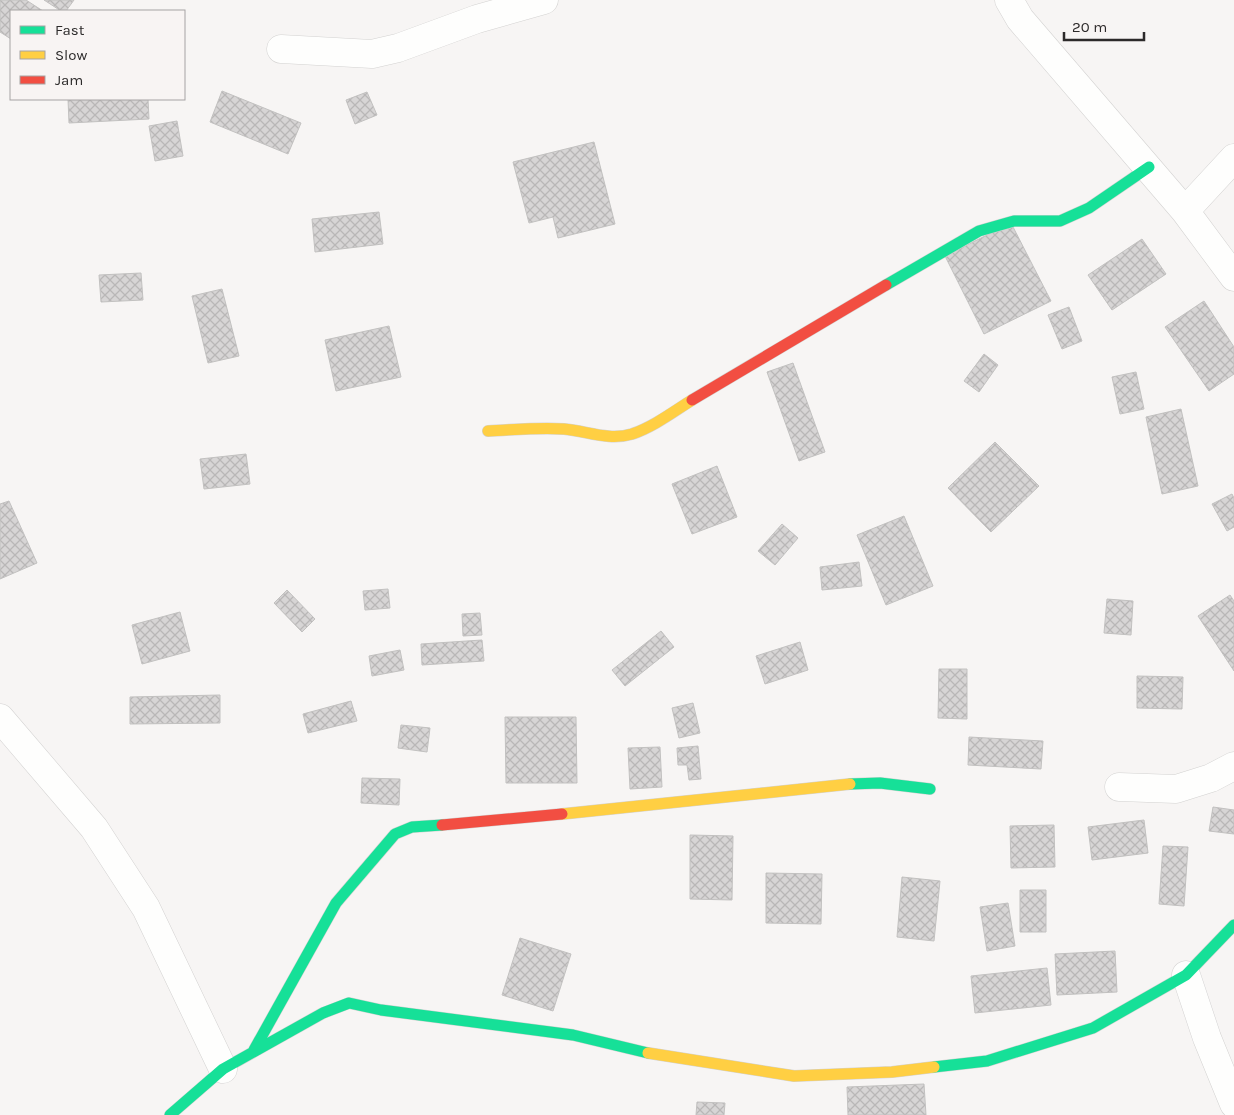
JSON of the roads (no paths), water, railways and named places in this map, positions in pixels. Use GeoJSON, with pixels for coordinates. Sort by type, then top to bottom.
{"type":"FeatureCollection","features":[{"type":"Feature","properties":{"kind":"street"},"geometry":{"type":"LineString","coordinates":[[280,49],[372,54],[398,48],[477,19],[544,0]]}},
{"type":"Feature","properties":{"kind":"street"},"geometry":{"type":"LineString","coordinates":[[1009,0],[1020,19],[1185,211],[1234,278]]}},
{"type":"Feature","properties":{"kind":"street"},"geometry":{"type":"LineString","coordinates":[[1185,211],[1234,158]]}},
{"type":"Feature","properties":{"kind":"street"},"geometry":{"type":"LineString","coordinates":[[488,430],[562,429],[583,431],[595,436],[631,434],[658,421],[755,361],[979,231],[1014,221],[1060,221],[1090,208],[1149,167]]}},
{"type":"Feature","properties":{"kind":"street"},"geometry":{"type":"LineString","coordinates":[[0,718],[94,828],[146,908],[224,1069]]}},
{"type":"Feature","properties":{"kind":"street"},"geometry":{"type":"LineString","coordinates":[[1119,787],[1176,789],[1212,778],[1234,766]]}},
{"type":"Feature","properties":{"kind":"street"},"geometry":{"type":"LineString","coordinates":[[254,1050],[336,903],[395,834],[412,826],[528,818],[850,784],[880,783],[930,789]]}},
{"type":"Feature","properties":{"kind":"street"},"geometry":{"type":"LineString","coordinates":[[170,1115],[224,1069],[254,1050],[323,1013],[348,1003],[381,1010],[572,1035],[668,1058],[794,1076],[892,1072],[987,1061],[1094,1028],[1186,975],[1234,925]]}},
{"type":"Feature","properties":{"kind":"street"},"geometry":{"type":"LineString","coordinates":[[1186,975],[1207,1038],[1234,1104]]}}]}
